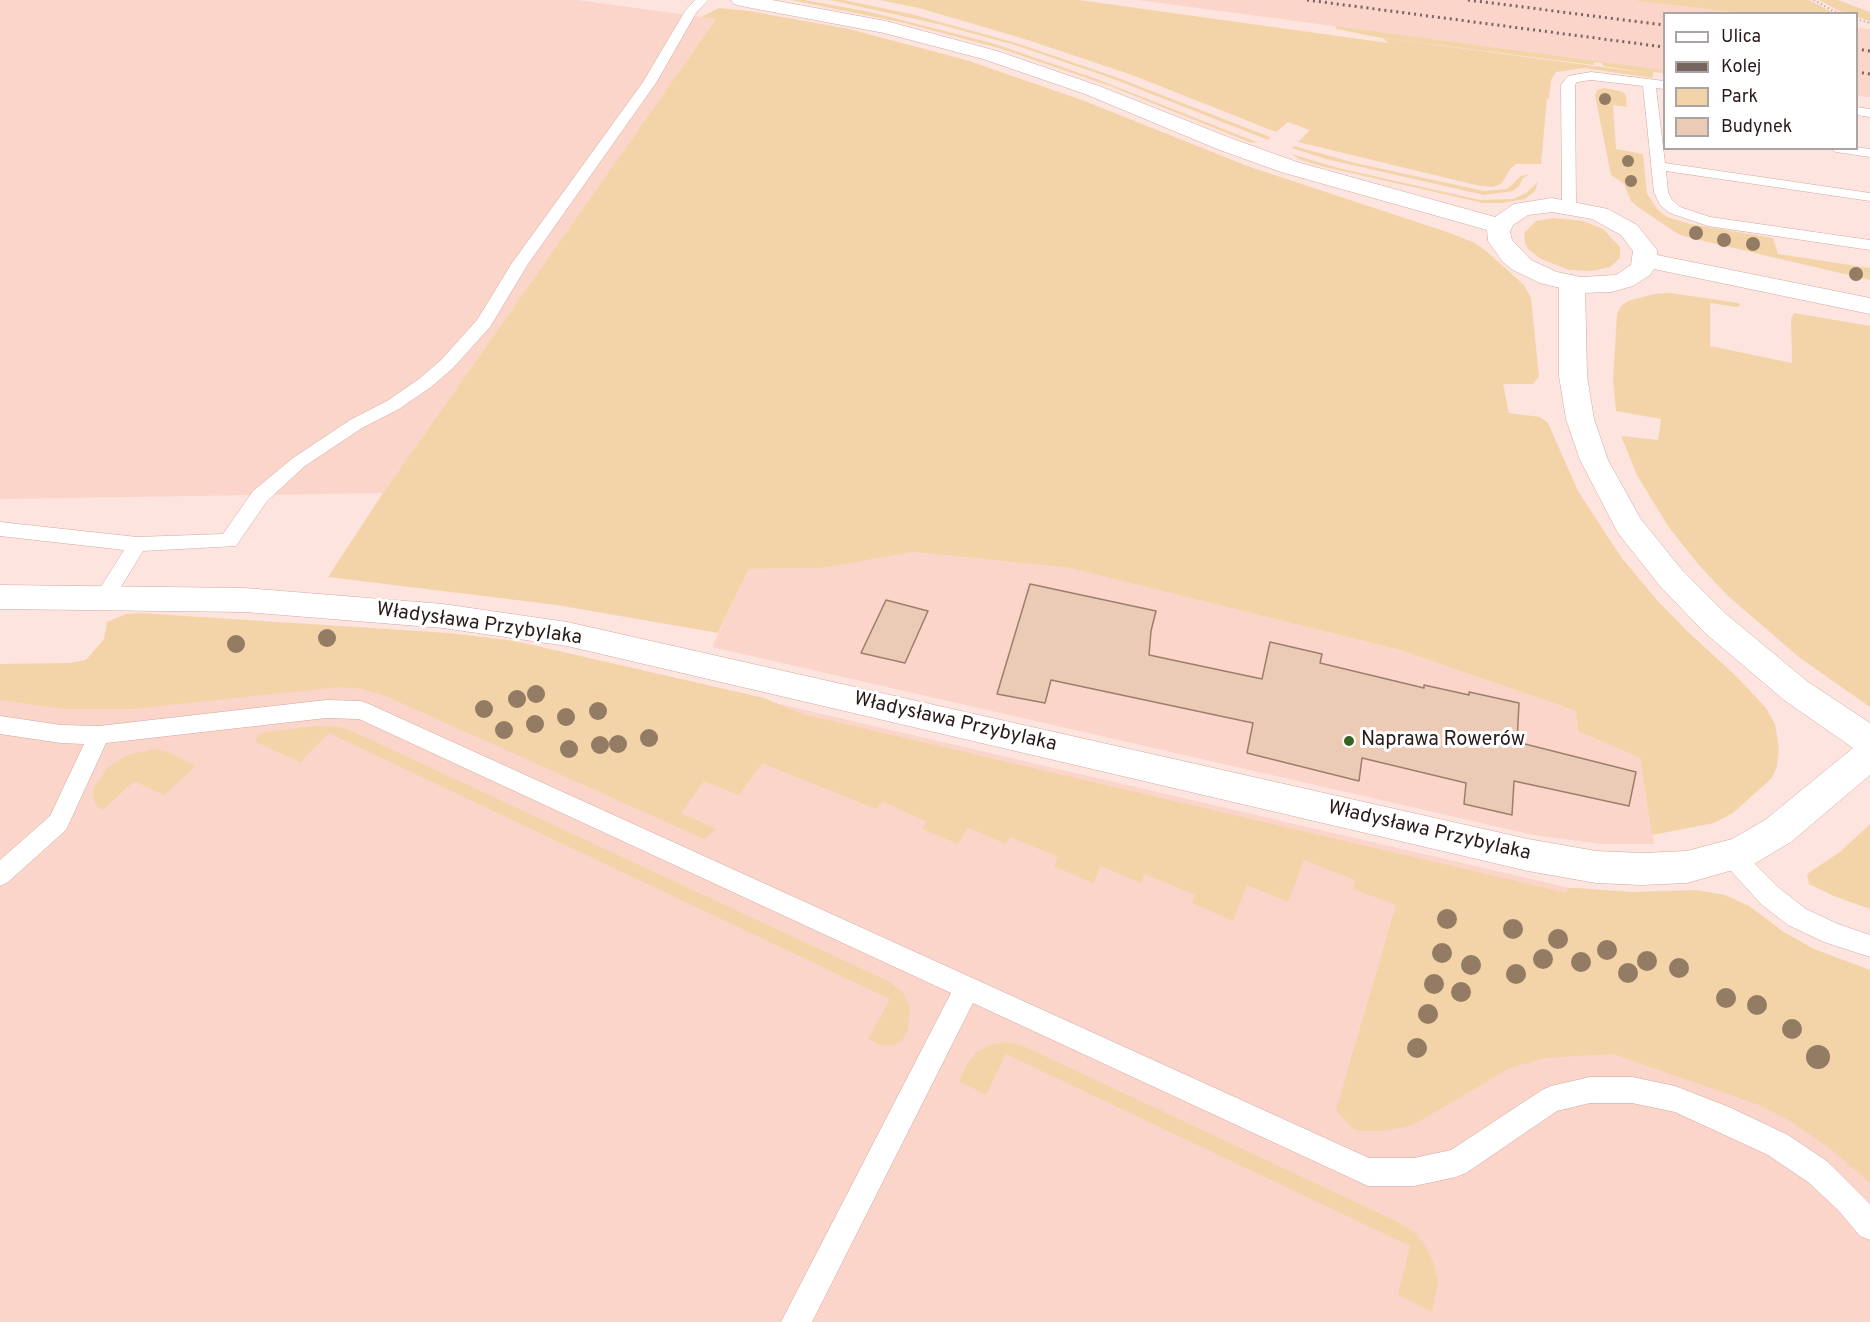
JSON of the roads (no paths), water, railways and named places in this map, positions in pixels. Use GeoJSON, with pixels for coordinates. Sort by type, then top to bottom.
{"type":"FeatureCollection","features":[{"type":"Feature","properties":{"kind":"street"},"geometry":{"type":"LineString","coordinates":[[741,0],[886,27],[980,52],[1060,78],[1289,167],[1500,226]]}},
{"type":"Feature","properties":{"kind":"street"},"geometry":{"type":"LineString","coordinates":[[1541,206],[1569,207],[1600,214],[1629,230],[1641,243],[1646,260],[1641,270],[1624,281],[1596,285],[1572,283],[1535,272],[1512,257],[1500,241],[1500,226],[1506,218],[1522,209],[1541,206]]}},
{"type":"Feature","properties":{"kind":"street"},"geometry":{"type":"LineString","coordinates":[[1646,260],[1870,306]]}},
{"type":"Feature","properties":{"kind":"street"},"geometry":{"type":"LineString","coordinates":[[1572,283],[1573,376],[1580,419],[1594,460],[1629,525],[1671,578],[1714,623],[1796,691],[1870,741]]}},
{"type":"Feature","properties":{"kind":"street","name":"Władysława Przybylaka"},"geometry":{"type":"LineString","coordinates":[[0,597],[268,602],[443,616],[567,634],[1554,861],[1596,867],[1642,869],[1687,867],[1732,856],[1778,831],[1870,754]]}},
{"type":"Feature","properties":{"kind":"lane"},"geometry":{"type":"LineString","coordinates":[[0,529],[137,544],[229,541],[260,496],[299,462],[356,424],[393,405],[425,383],[447,364],[484,323],[520,263],[649,83],[691,11],[702,0]]}},
{"type":"Feature","properties":{"kind":"lane"},"geometry":{"type":"LineString","coordinates":[[1569,207],[1568,85],[1573,79],[1586,76],[1657,84],[1658,166],[1663,197],[1669,206],[1680,213],[1708,220],[1870,245]]}},
{"type":"Feature","properties":{"kind":"lane"},"geometry":{"type":"LineString","coordinates":[[1850,150],[1870,153]]}},
{"type":"Feature","properties":{"kind":"lane"},"geometry":{"type":"LineString","coordinates":[[1658,166],[1870,197]]}},
{"type":"Feature","properties":{"kind":"lane"},"geometry":{"type":"LineString","coordinates":[[104,598],[137,544]]}},
{"type":"Feature","properties":{"kind":"lane"},"geometry":{"type":"LineString","coordinates":[[0,725],[61,734],[99,735],[326,709],[362,710],[1368,1172],[1414,1172],[1456,1163],[1551,1099],[1590,1090],[1632,1090],[1675,1099],[1778,1145],[1818,1172],[1848,1200],[1870,1226]]}},
{"type":"Feature","properties":{"kind":"lane"},"geometry":{"type":"LineString","coordinates":[[0,875],[58,823],[99,735]]}},
{"type":"Feature","properties":{"kind":"lane"},"geometry":{"type":"LineString","coordinates":[[1732,856],[1770,896],[1797,916],[1833,934],[1870,946]]}},
{"type":"Feature","properties":{"kind":"lane"},"geometry":{"type":"LineString","coordinates":[[796,1322],[967,988]]}},
{"type":"Feature","properties":{"kind":"railway"},"geometry":{"type":"LineString","coordinates":[[1307,0],[1663,47]]}},
{"type":"Feature","properties":{"kind":"railway"},"geometry":{"type":"LineString","coordinates":[[1468,0],[1663,25]]}},
{"type":"Feature","properties":{"kind":"railway"},"geometry":{"type":"LineString","coordinates":[[1858,49],[1870,51]]}},
{"type":"Feature","properties":{"kind":"railway"},"geometry":{"type":"LineString","coordinates":[[1858,72],[1870,74]]}},
{"type":"Feature","properties":{"kind":"place","name":"Naprawa Rowerów"},"geometry":{"type":"Point","coordinates":[1349,741]}}]}
